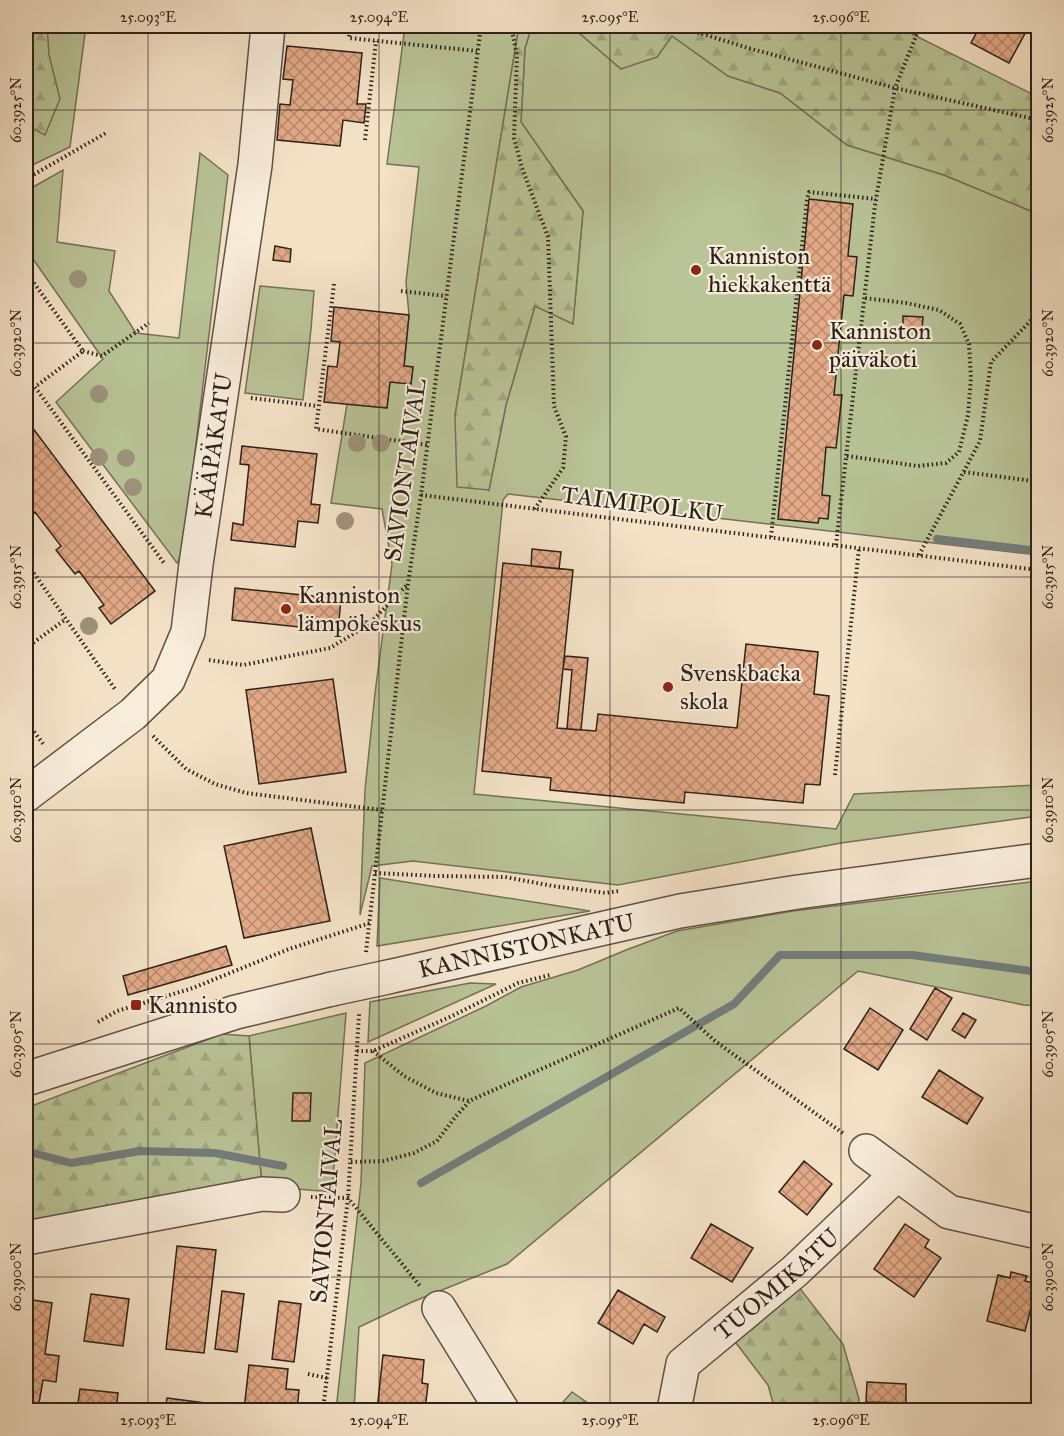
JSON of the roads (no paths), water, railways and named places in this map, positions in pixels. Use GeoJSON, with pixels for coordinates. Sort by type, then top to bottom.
{"type":"FeatureCollection","features":[{"type":"Feature","properties":{"kind":"street","name":"KÄÄPÄKATU"},"geometry":{"type":"LineString","coordinates":[[26,795],[133,714],[168,680],[188,632],[255,165],[268,26]]}},
{"type":"Feature","properties":{"kind":"street","name":"KANNISTONKATU"},"geometry":{"type":"LineString","coordinates":[[26,1079],[236,1012],[332,989],[377,966],[798,892],[1038,860]]}},
{"type":"Feature","properties":{"kind":"street"},"geometry":{"type":"LineString","coordinates":[[866,1151],[950,1212],[1038,1232]]}},
{"type":"Feature","properties":{"kind":"street","name":"TUOMIKATU"},"geometry":{"type":"LineString","coordinates":[[675,1405],[683,1364],[795,1271],[897,1174]]}},
{"type":"Feature","properties":{"kind":"street"},"geometry":{"type":"LineString","coordinates":[[26,1238],[262,1194],[283,1195]]}},
{"type":"Feature","properties":{"kind":"street"},"geometry":{"type":"LineString","coordinates":[[439,1308],[502,1410]]}},
{"type":"Feature","properties":{"kind":"waterway"},"geometry":{"type":"LineString","coordinates":[[937,539],[1038,551]]}},
{"type":"Feature","properties":{"kind":"waterway"},"geometry":{"type":"LineString","coordinates":[[421,1183],[734,1004],[780,955],[912,955],[1038,972]]}},
{"type":"Feature","properties":{"kind":"waterway"},"geometry":{"type":"LineString","coordinates":[[26,1151],[71,1163],[140,1151],[215,1153],[283,1166]]}},
{"type":"Feature","properties":{"kind":"place","name":"Kanniston hiekkakenttä"},"geometry":{"type":"Point","coordinates":[696,270]}},
{"type":"Feature","properties":{"kind":"place","name":"Kanniston päiväkoti"},"geometry":{"type":"Point","coordinates":[817,345]}},
{"type":"Feature","properties":{"kind":"place","name":"Kanniston lämpökeskus"},"geometry":{"type":"Point","coordinates":[286,609]}},
{"type":"Feature","properties":{"kind":"place","name":"Svenskbacka skola"},"geometry":{"type":"Point","coordinates":[668,687]}},
{"type":"Feature","properties":{"kind":"place","name":"Kannisto"},"geometry":{"type":"Point","coordinates":[136,1005]}}]}
